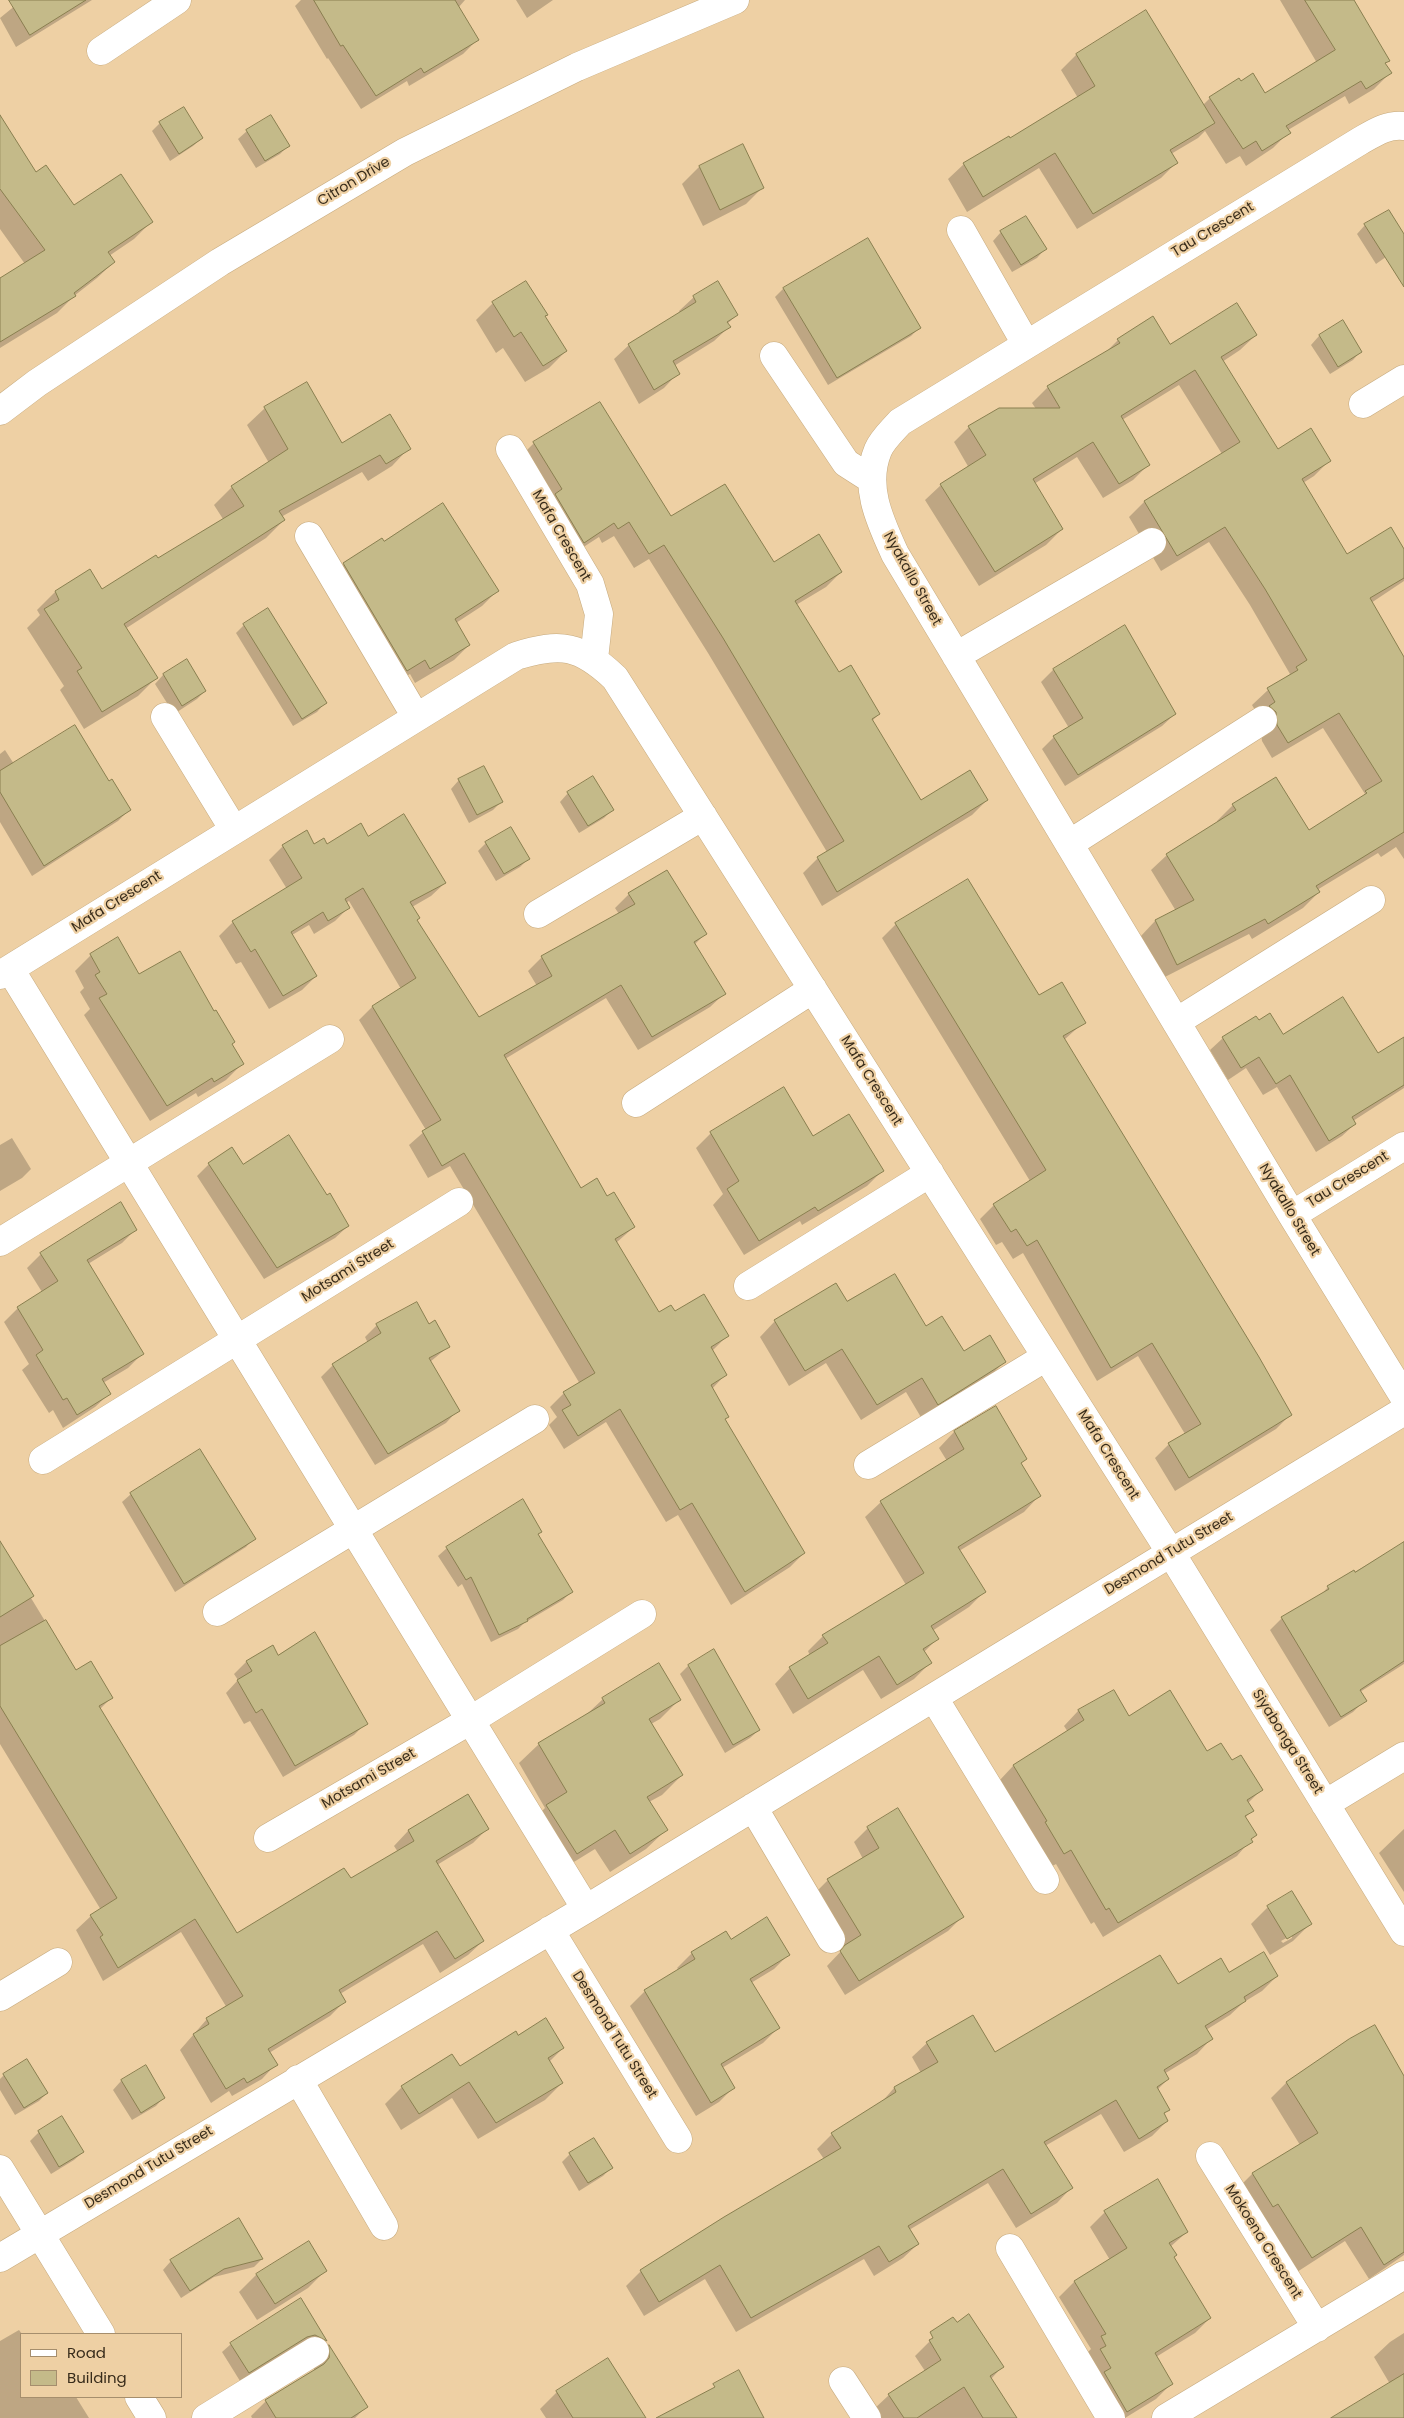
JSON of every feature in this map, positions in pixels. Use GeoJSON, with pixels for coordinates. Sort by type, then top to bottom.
{"type":"FeatureCollection","features":[{"type":"Feature","properties":{"kind":"street"},"geometry":{"type":"LineString","coordinates":[[101,51],[176,0]]}},
{"type":"Feature","properties":{"kind":"street","name":"Citron Drive"},"geometry":{"type":"LineString","coordinates":[[0,412],[37,383],[220,262],[405,152],[578,67],[735,0]]}},
{"type":"Feature","properties":{"kind":"street","name":"Tau Crescent"},"geometry":{"type":"LineString","coordinates":[[871,479],[878,448],[900,422],[1360,141],[1380,130],[1395,125],[1404,126]]}},
{"type":"Feature","properties":{"kind":"street"},"geometry":{"type":"LineString","coordinates":[[961,230],[1026,344]]}},
{"type":"Feature","properties":{"kind":"street"},"geometry":{"type":"LineString","coordinates":[[774,356],[846,463],[871,479]]}},
{"type":"Feature","properties":{"kind":"street"},"geometry":{"type":"LineString","coordinates":[[1363,404],[1404,379]]}},
{"type":"Feature","properties":{"kind":"street","name":"Mafa Crescent"},"geometry":{"type":"LineString","coordinates":[[510,449],[590,584],[599,614],[594,658]]}},
{"type":"Feature","properties":{"kind":"street","name":"Nyakallo Street"},"geometry":{"type":"LineString","coordinates":[[871,479],[877,514],[895,554],[1292,1215],[1404,1397]]}},
{"type":"Feature","properties":{"kind":"street"},"geometry":{"type":"LineString","coordinates":[[309,536],[416,717]]}},
{"type":"Feature","properties":{"kind":"street"},"geometry":{"type":"LineString","coordinates":[[956,656],[1152,542]]}},
{"type":"Feature","properties":{"kind":"street","name":"Mafa Crescent"},"geometry":{"type":"LineString","coordinates":[[5,972],[516,656],[544,647],[569,649],[594,658],[615,678],[1171,1553]]}},
{"type":"Feature","properties":{"kind":"street"},"geometry":{"type":"LineString","coordinates":[[165,717],[234,830]]}},
{"type":"Feature","properties":{"kind":"street"},"geometry":{"type":"LineString","coordinates":[[1069,844],[1263,720]]}},
{"type":"Feature","properties":{"kind":"street"},"geometry":{"type":"LineString","coordinates":[[538,914],[703,816]]}},
{"type":"Feature","properties":{"kind":"street"},"geometry":{"type":"LineString","coordinates":[[1176,1022],[1371,900]]}},
{"type":"Feature","properties":{"kind":"street"},"geometry":{"type":"LineString","coordinates":[[5,972],[128,1163],[586,1909]]}},
{"type":"Feature","properties":{"kind":"street"},"geometry":{"type":"LineString","coordinates":[[636,1103],[813,989]]}},
{"type":"Feature","properties":{"kind":"street"},"geometry":{"type":"LineString","coordinates":[[0,1242],[330,1039]]}},
{"type":"Feature","properties":{"kind":"street","name":"Tau Crescent"},"geometry":{"type":"LineString","coordinates":[[1292,1215],[1404,1146]]}},
{"type":"Feature","properties":{"kind":"street"},"geometry":{"type":"LineString","coordinates":[[748,1286],[930,1173]]}},
{"type":"Feature","properties":{"kind":"street","name":"Motsami Street"},"geometry":{"type":"LineString","coordinates":[[43,1460],[459,1202]]}},
{"type":"Feature","properties":{"kind":"street"},"geometry":{"type":"LineString","coordinates":[[868,1465],[1046,1357]]}},
{"type":"Feature","properties":{"kind":"street","name":"Desmond Tutu Street"},"geometry":{"type":"LineString","coordinates":[[0,2258],[39,2233],[586,1909],[1404,1411]]}},
{"type":"Feature","properties":{"kind":"street"},"geometry":{"type":"LineString","coordinates":[[217,1612],[535,1419]]}},
{"type":"Feature","properties":{"kind":"street","name":"Siyabonga Street"},"geometry":{"type":"LineString","coordinates":[[1171,1553],[1404,1932]]}},
{"type":"Feature","properties":{"kind":"street","name":"Motsami Street"},"geometry":{"type":"LineString","coordinates":[[268,1838],[471,1720],[642,1614]]}},
{"type":"Feature","properties":{"kind":"street"},"geometry":{"type":"LineString","coordinates":[[934,1698],[1045,1880]]}},
{"type":"Feature","properties":{"kind":"street"},"geometry":{"type":"LineString","coordinates":[[1325,1804],[1404,1756]]}},
{"type":"Feature","properties":{"kind":"street"},"geometry":{"type":"LineString","coordinates":[[753,1807],[831,1939]]}},
{"type":"Feature","properties":{"kind":"street","name":"Desmond Tutu Street"},"geometry":{"type":"LineString","coordinates":[[550,1930],[678,2139]]}},
{"type":"Feature","properties":{"kind":"street"},"geometry":{"type":"LineString","coordinates":[[0,1997],[58,1962]]}},
{"type":"Feature","properties":{"kind":"street"},"geometry":{"type":"LineString","coordinates":[[298,2079],[384,2226]]}},
{"type":"Feature","properties":{"kind":"street","name":"Mokoena Crescent"},"geometry":{"type":"LineString","coordinates":[[1210,2156],[1317,2328]]}},
{"type":"Feature","properties":{"kind":"street"},"geometry":{"type":"LineString","coordinates":[[0,2169],[100,2333]]}},
{"type":"Feature","properties":{"kind":"street"},"geometry":{"type":"LineString","coordinates":[[1010,2248],[1111,2418]]}},
{"type":"Feature","properties":{"kind":"street"},"geometry":{"type":"LineString","coordinates":[[1166,2418],[1404,2275]]}},
{"type":"Feature","properties":{"kind":"street"},"geometry":{"type":"LineString","coordinates":[[206,2418],[315,2351]]}},
{"type":"Feature","properties":{"kind":"street"},"geometry":{"type":"LineString","coordinates":[[843,2381],[867,2418]]}},
{"type":"Feature","properties":{"kind":"street"},"geometry":{"type":"LineString","coordinates":[[140,2398],[152,2418]]}},
{"type":"Feature","properties":{"kind":"building"},"geometry":{"type":"Polygon","coordinates":[[[9,0],[86,0],[30,35],[9,0]]]}},
{"type":"Feature","properties":{"kind":"building"},"geometry":{"type":"Polygon","coordinates":[[[314,0],[455,0],[479,40],[424,73],[421,68],[376,96],[343,45],[341,46],[314,0]]]}},
{"type":"Feature","properties":{"kind":"building"},"geometry":{"type":"Polygon","coordinates":[[[1305,0],[1354,0],[1390,61],[1385,63],[1392,73],[1366,89],[1361,81],[1286,126],[1291,133],[1262,151],[1256,141],[1243,149],[1209,97],[1239,78],[1241,81],[1253,73],[1265,93],[1335,50],[1305,0]]]}},
{"type":"Feature","properties":{"kind":"building"},"geometry":{"type":"Polygon","coordinates":[[[1146,10],[1215,123],[1170,150],[1178,163],[1093,214],[1055,153],[983,197],[963,163],[1009,136],[1010,138],[1095,86],[1076,54],[1146,10]]]}},
{"type":"Feature","properties":{"kind":"building"},"geometry":{"type":"Polygon","coordinates":[[[184,107],[203,138],[179,154],[159,122],[184,107]]]}},
{"type":"Feature","properties":{"kind":"building"},"geometry":{"type":"Polygon","coordinates":[[[0,115],[36,172],[46,165],[74,205],[121,174],[153,222],[108,252],[115,262],[74,293],[76,296],[0,342],[0,278],[45,250],[0,189],[0,115]]]}},
{"type":"Feature","properties":{"kind":"building"},"geometry":{"type":"Polygon","coordinates":[[[271,115],[290,146],[265,161],[246,130],[271,115]]]}},
{"type":"Feature","properties":{"kind":"building"},"geometry":{"type":"Polygon","coordinates":[[[743,144],[764,188],[720,210],[699,166],[743,144]]]}},
{"type":"Feature","properties":{"kind":"building"},"geometry":{"type":"Polygon","coordinates":[[[1389,210],[1404,234],[1404,287],[1364,224],[1389,210]]]}},
{"type":"Feature","properties":{"kind":"building"},"geometry":{"type":"Polygon","coordinates":[[[1026,216],[1047,249],[1021,265],[1000,231],[1026,216]]]}},
{"type":"Feature","properties":{"kind":"building"},"geometry":{"type":"Polygon","coordinates":[[[868,238],[921,328],[837,378],[783,288],[868,238]]]}},
{"type":"Feature","properties":{"kind":"building"},"geometry":{"type":"Polygon","coordinates":[[[526,281],[548,315],[545,316],[567,351],[543,366],[521,332],[514,337],[492,302],[526,281]]]}},
{"type":"Feature","properties":{"kind":"building"},"geometry":{"type":"Polygon","coordinates":[[[718,281],[738,315],[727,322],[731,327],[673,361],[680,374],[654,390],[628,344],[696,302],[693,296],[718,281]]]}},
{"type":"Feature","properties":{"kind":"building"},"geometry":{"type":"Polygon","coordinates":[[[1237,303],[1257,335],[1221,357],[1278,449],[1311,428],[1331,461],[1302,479],[1347,554],[1391,527],[1404,549],[1404,578],[1370,598],[1404,657],[1404,832],[1316,886],[1320,892],[1268,924],[1265,919],[1177,965],[1155,920],[1194,900],[1166,854],[1236,810],[1232,804],[1276,777],[1309,830],[1367,793],[1365,791],[1382,781],[1339,713],[1288,743],[1277,725],[1276,712],[1269,706],[1275,702],[1267,688],[1298,670],[1296,667],[1307,660],[1265,589],[1225,527],[1177,556],[1144,501],[1240,442],[1195,370],[1121,416],[1150,465],[1119,484],[1093,442],[1033,479],[1063,529],[995,572],[940,484],[986,455],[968,426],[999,408],[1060,408],[1047,386],[1120,343],[1117,339],[1153,316],[1170,344],[1237,303]]]}},
{"type":"Feature","properties":{"kind":"building"},"geometry":{"type":"Polygon","coordinates":[[[1343,320],[1362,352],[1338,367],[1319,335],[1343,320]]]}},
{"type":"Feature","properties":{"kind":"building"},"geometry":{"type":"Polygon","coordinates":[[[307,382],[342,443],[390,414],[411,449],[386,464],[380,455],[279,511],[285,520],[124,624],[158,678],[102,712],[77,671],[82,668],[44,609],[59,600],[55,591],[90,569],[102,589],[156,555],[158,558],[244,506],[231,486],[288,449],[264,407],[307,382]]]}},
{"type":"Feature","properties":{"kind":"building"},"geometry":{"type":"Polygon","coordinates":[[[600,402],[671,516],[725,484],[774,562],[819,534],[842,572],[795,601],[839,672],[851,665],[880,714],[872,719],[921,800],[970,770],[988,800],[837,892],[817,857],[844,841],[723,638],[664,545],[649,554],[629,522],[618,529],[614,523],[584,543],[555,494],[562,489],[533,442],[600,402]]]}},
{"type":"Feature","properties":{"kind":"building"},"geometry":{"type":"Polygon","coordinates":[[[443,503],[499,591],[455,619],[470,645],[430,669],[425,660],[407,671],[343,563],[382,538],[384,541],[443,503]]]}},
{"type":"Feature","properties":{"kind":"building"},"geometry":{"type":"Polygon","coordinates":[[[268,608],[327,703],[302,719],[243,624],[268,608]]]}},
{"type":"Feature","properties":{"kind":"building"},"geometry":{"type":"Polygon","coordinates":[[[1125,625],[1176,714],[1078,775],[1053,736],[1083,718],[1053,669],[1125,625]]]}},
{"type":"Feature","properties":{"kind":"building"},"geometry":{"type":"Polygon","coordinates":[[[187,659],[206,691],[182,706],[163,674],[187,659]]]}},
{"type":"Feature","properties":{"kind":"building"},"geometry":{"type":"Polygon","coordinates":[[[75,725],[109,781],[112,779],[131,810],[44,866],[0,792],[0,771],[75,725]]]}},
{"type":"Feature","properties":{"kind":"building"},"geometry":{"type":"Polygon","coordinates":[[[484,766],[503,802],[477,815],[458,779],[484,766]]]}},
{"type":"Feature","properties":{"kind":"building"},"geometry":{"type":"Polygon","coordinates":[[[593,776],[614,810],[588,826],[567,792],[593,776]]]}},
{"type":"Feature","properties":{"kind":"building"},"geometry":{"type":"Polygon","coordinates":[[[404,814],[446,883],[410,902],[420,918],[417,920],[479,1017],[552,976],[541,956],[635,904],[628,893],[667,870],[707,934],[694,942],[726,994],[652,1037],[621,985],[504,1055],[581,1188],[597,1178],[607,1196],[614,1192],[635,1227],[615,1239],[659,1312],[671,1305],[675,1311],[704,1294],[729,1336],[711,1347],[727,1375],[711,1385],[729,1417],[725,1419],[805,1553],[745,1592],[692,1503],[680,1510],[620,1409],[578,1436],[562,1410],[571,1405],[563,1392],[595,1373],[464,1153],[442,1166],[422,1131],[441,1120],[372,1006],[416,978],[363,888],[345,899],[350,908],[328,921],[323,912],[291,932],[317,976],[283,996],[255,949],[251,952],[232,921],[302,878],[282,845],[307,830],[314,844],[324,838],[327,844],[361,823],[368,836],[404,814]]]}},
{"type":"Feature","properties":{"kind":"building"},"geometry":{"type":"Polygon","coordinates":[[[511,827],[530,859],[504,874],[485,842],[511,827]]]}},
{"type":"Feature","properties":{"kind":"building"},"geometry":{"type":"Polygon","coordinates":[[[968,879],[1039,995],[1062,982],[1086,1023],[1063,1036],[1259,1357],[1292,1415],[1189,1478],[1168,1443],[1201,1424],[1152,1343],[1111,1368],[1037,1240],[1027,1246],[1016,1229],[1011,1232],[993,1204],[1046,1170],[895,923],[968,879]]]}},
{"type":"Feature","properties":{"kind":"building"},"geometry":{"type":"Polygon","coordinates":[[[118,937],[139,974],[180,951],[214,1011],[216,1010],[235,1042],[232,1044],[244,1064],[214,1082],[212,1078],[167,1106],[99,998],[107,994],[95,975],[100,972],[90,954],[118,937]]]}},
{"type":"Feature","properties":{"kind":"building"},"geometry":{"type":"Polygon","coordinates":[[[1343,997],[1378,1053],[1404,1037],[1404,1085],[1352,1117],[1356,1124],[1329,1141],[1290,1075],[1276,1084],[1259,1057],[1241,1068],[1222,1037],[1256,1016],[1259,1020],[1270,1013],[1283,1034],[1343,997]]]}},
{"type":"Feature","properties":{"kind":"building"},"geometry":{"type":"Polygon","coordinates":[[[784,1087],[813,1136],[849,1114],[884,1171],[818,1211],[815,1207],[759,1241],[727,1189],[739,1181],[710,1132],[784,1087]]]}},
{"type":"Feature","properties":{"kind":"building"},"geometry":{"type":"Polygon","coordinates":[[[289,1135],[327,1195],[330,1193],[349,1226],[277,1268],[208,1163],[232,1147],[243,1164],[289,1135]]]}},
{"type":"Feature","properties":{"kind":"building"},"geometry":{"type":"Polygon","coordinates":[[[121,1202],[137,1230],[87,1260],[144,1354],[102,1379],[111,1394],[77,1415],[67,1398],[63,1400],[36,1355],[43,1350],[17,1307],[58,1281],[40,1253],[121,1202]]]}},
{"type":"Feature","properties":{"kind":"building"},"geometry":{"type":"Polygon","coordinates":[[[895,1274],[926,1326],[942,1316],[964,1351],[990,1335],[1006,1362],[938,1405],[922,1378],[877,1405],[842,1349],[805,1371],[774,1320],[836,1283],[847,1301],[895,1274]]]}},
{"type":"Feature","properties":{"kind":"building"},"geometry":{"type":"Polygon","coordinates":[[[417,1302],[429,1324],[435,1320],[450,1347],[429,1358],[460,1411],[388,1454],[332,1364],[381,1333],[376,1324],[417,1302]]]}},
{"type":"Feature","properties":{"kind":"building"},"geometry":{"type":"Polygon","coordinates":[[[996,1406],[1027,1459],[1021,1463],[1041,1496],[958,1547],[986,1592],[931,1626],[939,1639],[923,1649],[932,1663],[897,1685],[879,1656],[808,1699],[789,1667],[828,1643],[822,1635],[924,1573],[880,1501],[964,1449],[954,1431],[996,1406]]]}},
{"type":"Feature","properties":{"kind":"building"},"geometry":{"type":"Polygon","coordinates":[[[200,1449],[256,1539],[184,1584],[130,1493],[200,1449]]]}},
{"type":"Feature","properties":{"kind":"building"},"geometry":{"type":"Polygon","coordinates":[[[523,1499],[542,1532],[538,1534],[573,1592],[527,1619],[528,1621],[499,1635],[471,1577],[466,1580],[446,1547],[523,1499]]]}},
{"type":"Feature","properties":{"kind":"building"},"geometry":{"type":"Polygon","coordinates":[[[0,1541],[34,1596],[0,1617],[0,1541]]]}},
{"type":"Feature","properties":{"kind":"building"},"geometry":{"type":"Polygon","coordinates":[[[1404,1542],[1404,1661],[1360,1690],[1367,1701],[1341,1717],[1281,1617],[1329,1589],[1327,1586],[1354,1570],[1355,1572],[1404,1542]]]}},
{"type":"Feature","properties":{"kind":"building"},"geometry":{"type":"Polygon","coordinates":[[[46,1620],[76,1670],[91,1661],[113,1698],[99,1706],[237,1933],[344,1868],[351,1878],[414,1841],[408,1830],[468,1794],[489,1829],[436,1861],[484,1941],[455,1959],[437,1931],[339,1990],[346,2002],[268,2049],[278,2065],[247,2083],[244,2078],[226,2089],[193,2034],[209,2024],[206,2018],[243,1996],[195,1919],[118,1968],[100,1937],[103,1935],[90,1915],[117,1898],[0,1706],[0,1646],[46,1620]]]}},
{"type":"Feature","properties":{"kind":"building"},"geometry":{"type":"Polygon","coordinates":[[[315,1632],[368,1724],[295,1766],[262,1709],[256,1713],[237,1680],[252,1671],[246,1661],[273,1645],[278,1655],[315,1632]]]}},
{"type":"Feature","properties":{"kind":"building"},"geometry":{"type":"Polygon","coordinates":[[[714,1649],[760,1730],[733,1745],[688,1665],[714,1649]]]}},
{"type":"Feature","properties":{"kind":"building"},"geometry":{"type":"Polygon","coordinates":[[[659,1663],[681,1700],[649,1719],[683,1775],[647,1797],[668,1830],[630,1854],[615,1830],[577,1854],[546,1805],[567,1792],[538,1743],[605,1703],[602,1698],[659,1663]]]}},
{"type":"Feature","properties":{"kind":"building"},"geometry":{"type":"Polygon","coordinates":[[[1114,1690],[1129,1716],[1170,1690],[1207,1751],[1221,1743],[1232,1760],[1241,1755],[1263,1790],[1247,1800],[1254,1811],[1245,1816],[1257,1835],[1251,1839],[1253,1842],[1118,1923],[1109,1908],[1106,1910],[1071,1850],[1064,1854],[1045,1822],[1047,1821],[1013,1765],[1084,1720],[1078,1710],[1114,1690]]]}},
{"type":"Feature","properties":{"kind":"building"},"geometry":{"type":"Polygon","coordinates":[[[898,1808],[964,1917],[859,1981],[840,1951],[845,1945],[861,1935],[827,1879],[879,1848],[867,1827],[898,1808]]]}},
{"type":"Feature","properties":{"kind":"building"},"geometry":{"type":"Polygon","coordinates":[[[1292,1891],[1312,1924],[1287,1939],[1267,1906],[1292,1891]]]}},
{"type":"Feature","properties":{"kind":"building"},"geometry":{"type":"Polygon","coordinates":[[[767,1917],[790,1955],[750,1979],[780,2028],[721,2064],[735,2088],[711,2103],[644,1990],[695,1959],[691,1952],[726,1931],[731,1939],[767,1917]]]}},
{"type":"Feature","properties":{"kind":"building"},"geometry":{"type":"Polygon","coordinates":[[[1264,1952],[1278,1976],[1244,1997],[1246,2001],[1205,2026],[1213,2039],[1164,2070],[1169,2079],[1157,2087],[1170,2110],[1164,2113],[1168,2121],[1139,2139],[1116,2100],[1044,2142],[1073,2188],[1031,2214],[1003,2169],[908,2226],[919,2244],[889,2262],[879,2246],[751,2318],[720,2265],[659,2302],[640,2270],[724,2217],[841,2148],[831,2133],[896,2092],[894,2087],[938,2062],[926,2042],[973,2015],[995,2052],[1160,1955],[1178,1984],[1221,1958],[1229,1972],[1264,1952]]]}},
{"type":"Feature","properties":{"kind":"building"},"geometry":{"type":"Polygon","coordinates":[[[546,2018],[564,2048],[548,2058],[563,2083],[496,2123],[469,2082],[419,2114],[401,2086],[452,2054],[460,2066],[516,2031],[518,2035],[546,2018]]]}},
{"type":"Feature","properties":{"kind":"building"},"geometry":{"type":"Polygon","coordinates":[[[1375,2025],[1404,2076],[1404,2252],[1384,2265],[1361,2227],[1312,2258],[1278,2204],[1273,2207],[1252,2173],[1318,2133],[1286,2082],[1349,2039],[1375,2025]]]}},
{"type":"Feature","properties":{"kind":"building"},"geometry":{"type":"Polygon","coordinates":[[[27,2059],[48,2093],[24,2108],[3,2074],[27,2059]]]}},
{"type":"Feature","properties":{"kind":"building"},"geometry":{"type":"Polygon","coordinates":[[[146,2065],[165,2098],[141,2113],[121,2080],[146,2065]]]}},
{"type":"Feature","properties":{"kind":"building"},"geometry":{"type":"Polygon","coordinates":[[[62,2116],[84,2152],[59,2167],[38,2131],[62,2116]]]}},
{"type":"Feature","properties":{"kind":"building"},"geometry":{"type":"Polygon","coordinates":[[[594,2138],[613,2168],[588,2183],[569,2153],[594,2138]]]}},
{"type":"Feature","properties":{"kind":"building"},"geometry":{"type":"Polygon","coordinates":[[[1158,2179],[1188,2232],[1169,2243],[1177,2255],[1174,2257],[1211,2318],[1155,2353],[1173,2384],[1127,2412],[1104,2372],[1111,2368],[1100,2349],[1106,2346],[1101,2336],[1106,2334],[1074,2281],[1127,2248],[1104,2211],[1158,2179]]]}},
{"type":"Feature","properties":{"kind":"building"},"geometry":{"type":"Polygon","coordinates":[[[239,2218],[263,2259],[224,2269],[190,2291],[170,2260],[239,2218]]]}},
{"type":"Feature","properties":{"kind":"building"},"geometry":{"type":"Polygon","coordinates":[[[309,2241],[327,2271],[275,2304],[256,2274],[309,2241]]]}},
{"type":"Feature","properties":{"kind":"building"},"geometry":{"type":"Polygon","coordinates":[[[301,2298],[327,2341],[315,2335],[307,2337],[249,2373],[230,2343],[301,2298]]]}},
{"type":"Feature","properties":{"kind":"building"},"geometry":{"type":"Polygon","coordinates":[[[969,2314],[1004,2367],[990,2376],[1017,2418],[983,2418],[964,2387],[917,2418],[904,2418],[888,2394],[941,2360],[929,2340],[933,2338],[930,2332],[953,2317],[957,2322],[969,2314]]]}},
{"type":"Feature","properties":{"kind":"building"},"geometry":{"type":"Polygon","coordinates":[[[329,2345],[368,2407],[351,2418],[276,2418],[265,2400],[324,2364],[329,2358],[329,2345]]]}},
{"type":"Feature","properties":{"kind":"building"},"geometry":{"type":"Polygon","coordinates":[[[608,2358],[646,2418],[573,2418],[556,2391],[608,2358]]]}},
{"type":"Feature","properties":{"kind":"building"},"geometry":{"type":"Polygon","coordinates":[[[739,2370],[764,2418],[656,2418],[715,2387],[713,2384],[739,2370]]]}},
{"type":"Feature","properties":{"kind":"building"},"geometry":{"type":"Polygon","coordinates":[[[1404,2374],[1404,2418],[1331,2418],[1404,2374]]]}}]}
